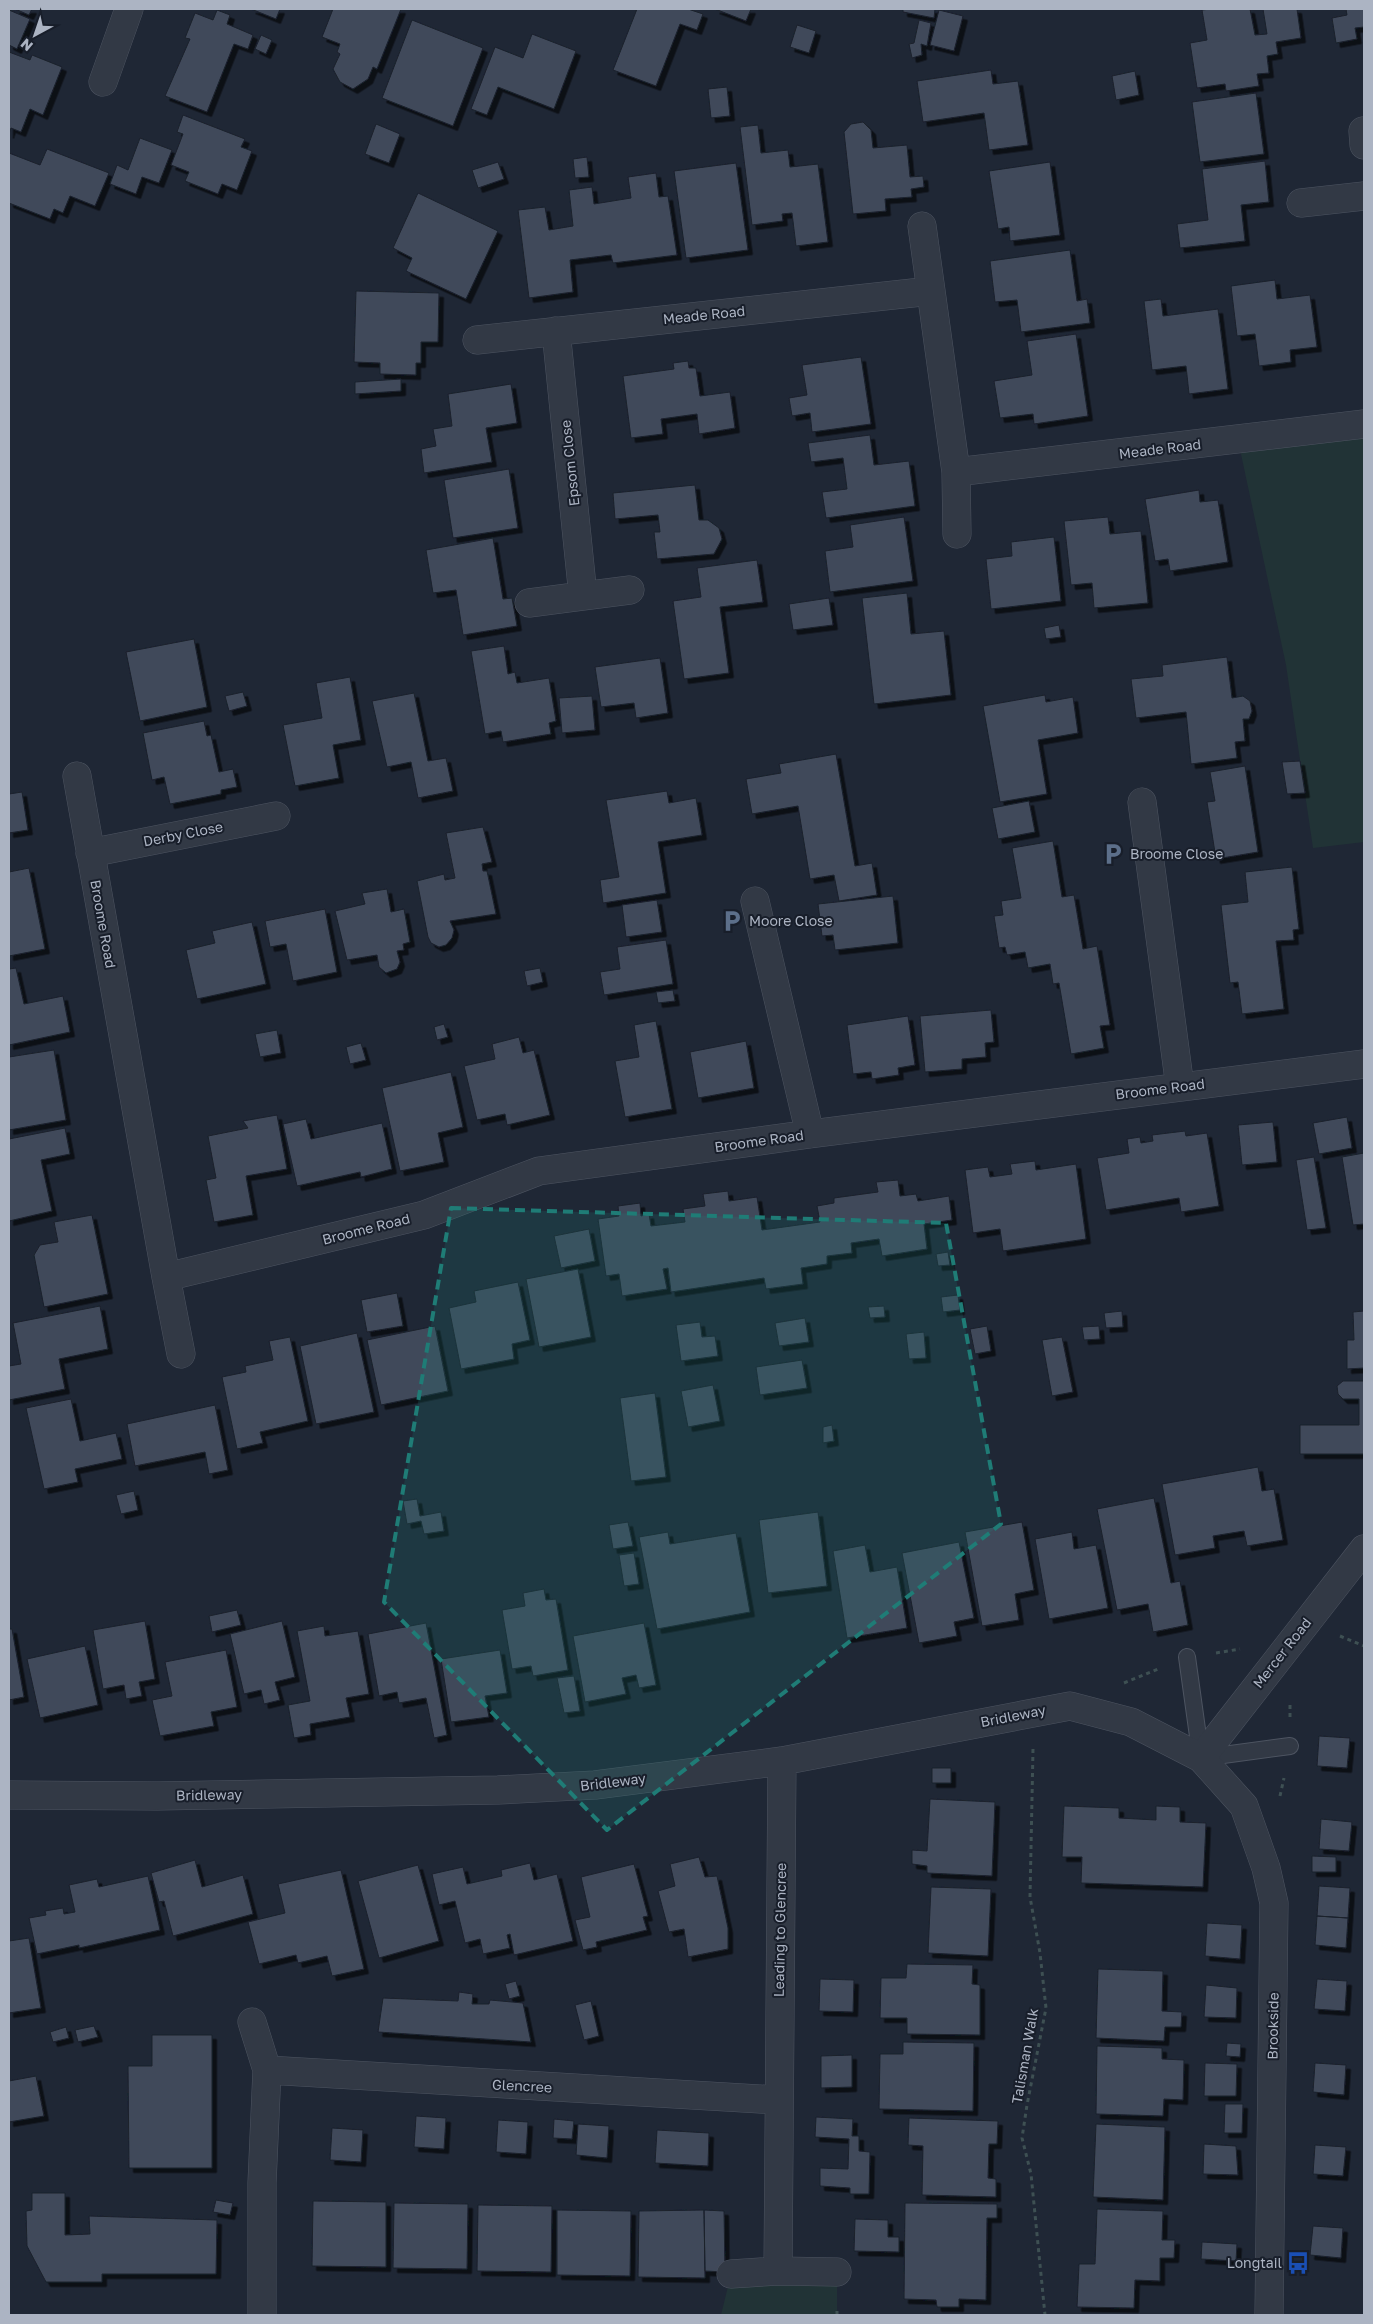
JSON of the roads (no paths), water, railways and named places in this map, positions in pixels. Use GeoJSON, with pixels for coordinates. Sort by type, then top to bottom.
{"type":"FeatureCollection","features":[{"type":"Feature","properties":{"kind":"street"},"geometry":{"type":"LineString","coordinates":[[103,82],[125,10]]}},
{"type":"Feature","properties":{"kind":"street"},"geometry":{"type":"LineString","coordinates":[[1301,204],[1364,196]]}},
{"type":"Feature","properties":{"kind":"street"},"geometry":{"type":"LineString","coordinates":[[922,226],[956,472],[958,534]]}},
{"type":"Feature","properties":{"kind":"street","name":"Meade Road"},"geometry":{"type":"LineString","coordinates":[[477,340],[931,291]]}},
{"type":"Feature","properties":{"kind":"street","name":"Epsom Close"},"geometry":{"type":"LineString","coordinates":[[556,331],[583,596]]}},
{"type":"Feature","properties":{"kind":"street","name":"Meade Road"},"geometry":{"type":"LineString","coordinates":[[956,472],[1364,424]]}},
{"type":"Feature","properties":{"kind":"street"},"geometry":{"type":"LineString","coordinates":[[529,603],[630,590]]}},
{"type":"Feature","properties":{"kind":"street","name":"Broome Road"},"geometry":{"type":"LineString","coordinates":[[77,776],[181,1354]]}},
{"type":"Feature","properties":{"kind":"street"},"geometry":{"type":"LineString","coordinates":[[1142,802],[1180,1087]]}},
{"type":"Feature","properties":{"kind":"street","name":"Derby Close"},"geometry":{"type":"LineString","coordinates":[[90,853],[276,816]]}},
{"type":"Feature","properties":{"kind":"street"},"geometry":{"type":"LineString","coordinates":[[755,901],[810,1134]]}},
{"type":"Feature","properties":{"kind":"street","name":"Broome Road"},"geometry":{"type":"LineString","coordinates":[[166,1277],[424,1215],[539,1171],[810,1134],[1364,1064]]}},
{"type":"Feature","properties":{"kind":"street","name":"Mercer Road"},"geometry":{"type":"LineString","coordinates":[[1201,1758],[1364,1548]]}},
{"type":"Feature","properties":{"kind":"street","name":"Bridleway"},"geometry":{"type":"LineString","coordinates":[[9,1795],[157,1796],[498,1790],[595,1785],[782,1761],[1034,1711],[1070,1706],[1131,1722],[1201,1758]]}},
{"type":"Feature","properties":{"kind":"street","name":"Brookside"},"geometry":{"type":"LineString","coordinates":[[1201,1758],[1244,1806],[1266,1868],[1274,1903],[1269,2315]]}},
{"type":"Feature","properties":{"kind":"street","name":"Leading to Glencree"},"geometry":{"type":"LineString","coordinates":[[778,2271],[782,1761]]}},
{"type":"Feature","properties":{"kind":"street"},"geometry":{"type":"LineString","coordinates":[[252,2022],[267,2070],[262,2183],[262,2315]]}},
{"type":"Feature","properties":{"kind":"street","name":"Glencree"},"geometry":{"type":"LineString","coordinates":[[267,2070],[778,2100]]}},
{"type":"Feature","properties":{"kind":"street"},"geometry":{"type":"LineString","coordinates":[[731,2274],[778,2271],[837,2272]]}},
{"type":"Feature","properties":{"kind":"lane"},"geometry":{"type":"LineString","coordinates":[[1187,1657],[1201,1758],[1290,1746]]}},
{"type":"Feature","properties":{"kind":"place","name":"Broome Close"},"geometry":{"type":"Point","coordinates":[1113,854]}},
{"type":"Feature","properties":{"kind":"place","name":"Moore Close"},"geometry":{"type":"Point","coordinates":[732,921]}},
{"type":"Feature","properties":{"kind":"place","name":"Longtail"},"geometry":{"type":"Point","coordinates":[1298,2263]}}]}
